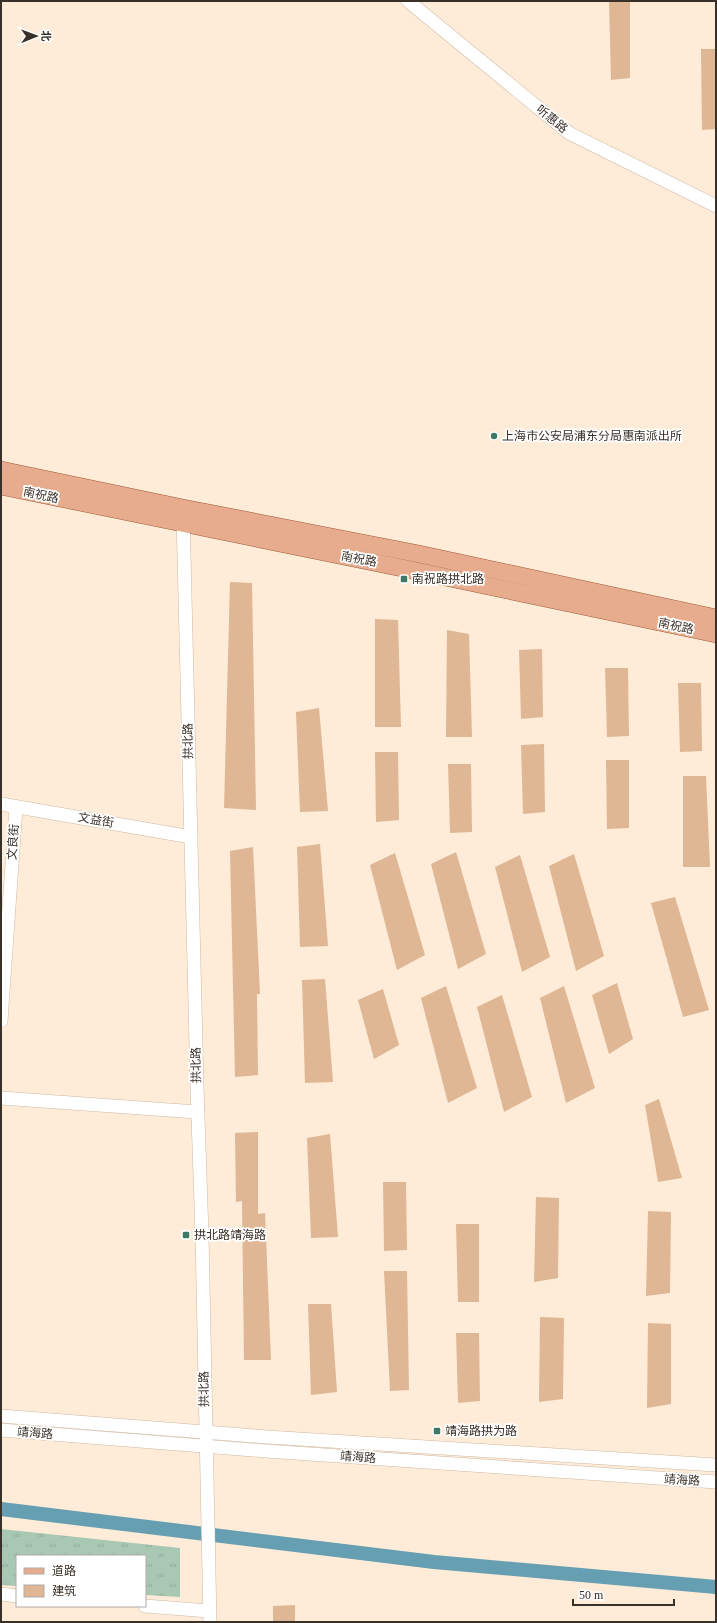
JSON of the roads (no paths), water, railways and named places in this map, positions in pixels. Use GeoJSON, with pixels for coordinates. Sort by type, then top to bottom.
{"type":"FeatureCollection","features":[{"type":"Feature","properties":{"kind":"main road","name":"南祝路"},"geometry":{"type":"LineString","coordinates":[[1,470],[183,516],[407,569],[716,634]]}},
{"type":"Feature","properties":{"kind":"main road","name":"南祝路"},"geometry":{"type":"LineString","coordinates":[[1,486],[419,554],[716,618]]}},
{"type":"Feature","properties":{"kind":"street","name":"听惠路"},"geometry":{"type":"LineString","coordinates":[[409,1],[569,133],[716,206]]}},
{"type":"Feature","properties":{"kind":"street","name":"拱北路"},"geometry":{"type":"LineString","coordinates":[[183,516],[197,1112],[202,1235],[210,1616]]}},
{"type":"Feature","properties":{"kind":"street","name":"文益街"},"geometry":{"type":"LineString","coordinates":[[1,804],[191,837]]}},
{"type":"Feature","properties":{"kind":"street","name":"文良街"},"geometry":{"type":"LineString","coordinates":[[1,1021],[16,807]]}},
{"type":"Feature","properties":{"kind":"street"},"geometry":{"type":"LineString","coordinates":[[1,1098],[197,1112]]}},
{"type":"Feature","properties":{"kind":"street","name":"靖海路"},"geometry":{"type":"LineString","coordinates":[[1,1416],[205,1432],[716,1465]]}},
{"type":"Feature","properties":{"kind":"street","name":"靖海路"},"geometry":{"type":"LineString","coordinates":[[1,1430],[716,1482]]}},
{"type":"Feature","properties":{"kind":"street"},"geometry":{"type":"LineString","coordinates":[[1,1594],[16,1596]]}},
{"type":"Feature","properties":{"kind":"street"},"geometry":{"type":"LineString","coordinates":[[146,1606],[210,1616]]}},
{"type":"Feature","properties":{"kind":"waterway"},"geometry":{"type":"LineString","coordinates":[[1,1509],[434,1562],[716,1587]]}},
{"type":"Feature","properties":{"kind":"place","name":"上海市公安局浦东分局惠南派出所"},"geometry":{"type":"Point","coordinates":[494,436]}},
{"type":"Feature","properties":{"kind":"place","name":"南祝路拱北路"},"geometry":{"type":"Point","coordinates":[404,579]}},
{"type":"Feature","properties":{"kind":"place","name":"拱北路靖海路"},"geometry":{"type":"Point","coordinates":[186,1235]}},
{"type":"Feature","properties":{"kind":"place","name":"靖海路拱为路"},"geometry":{"type":"Point","coordinates":[437,1431]}}]}
